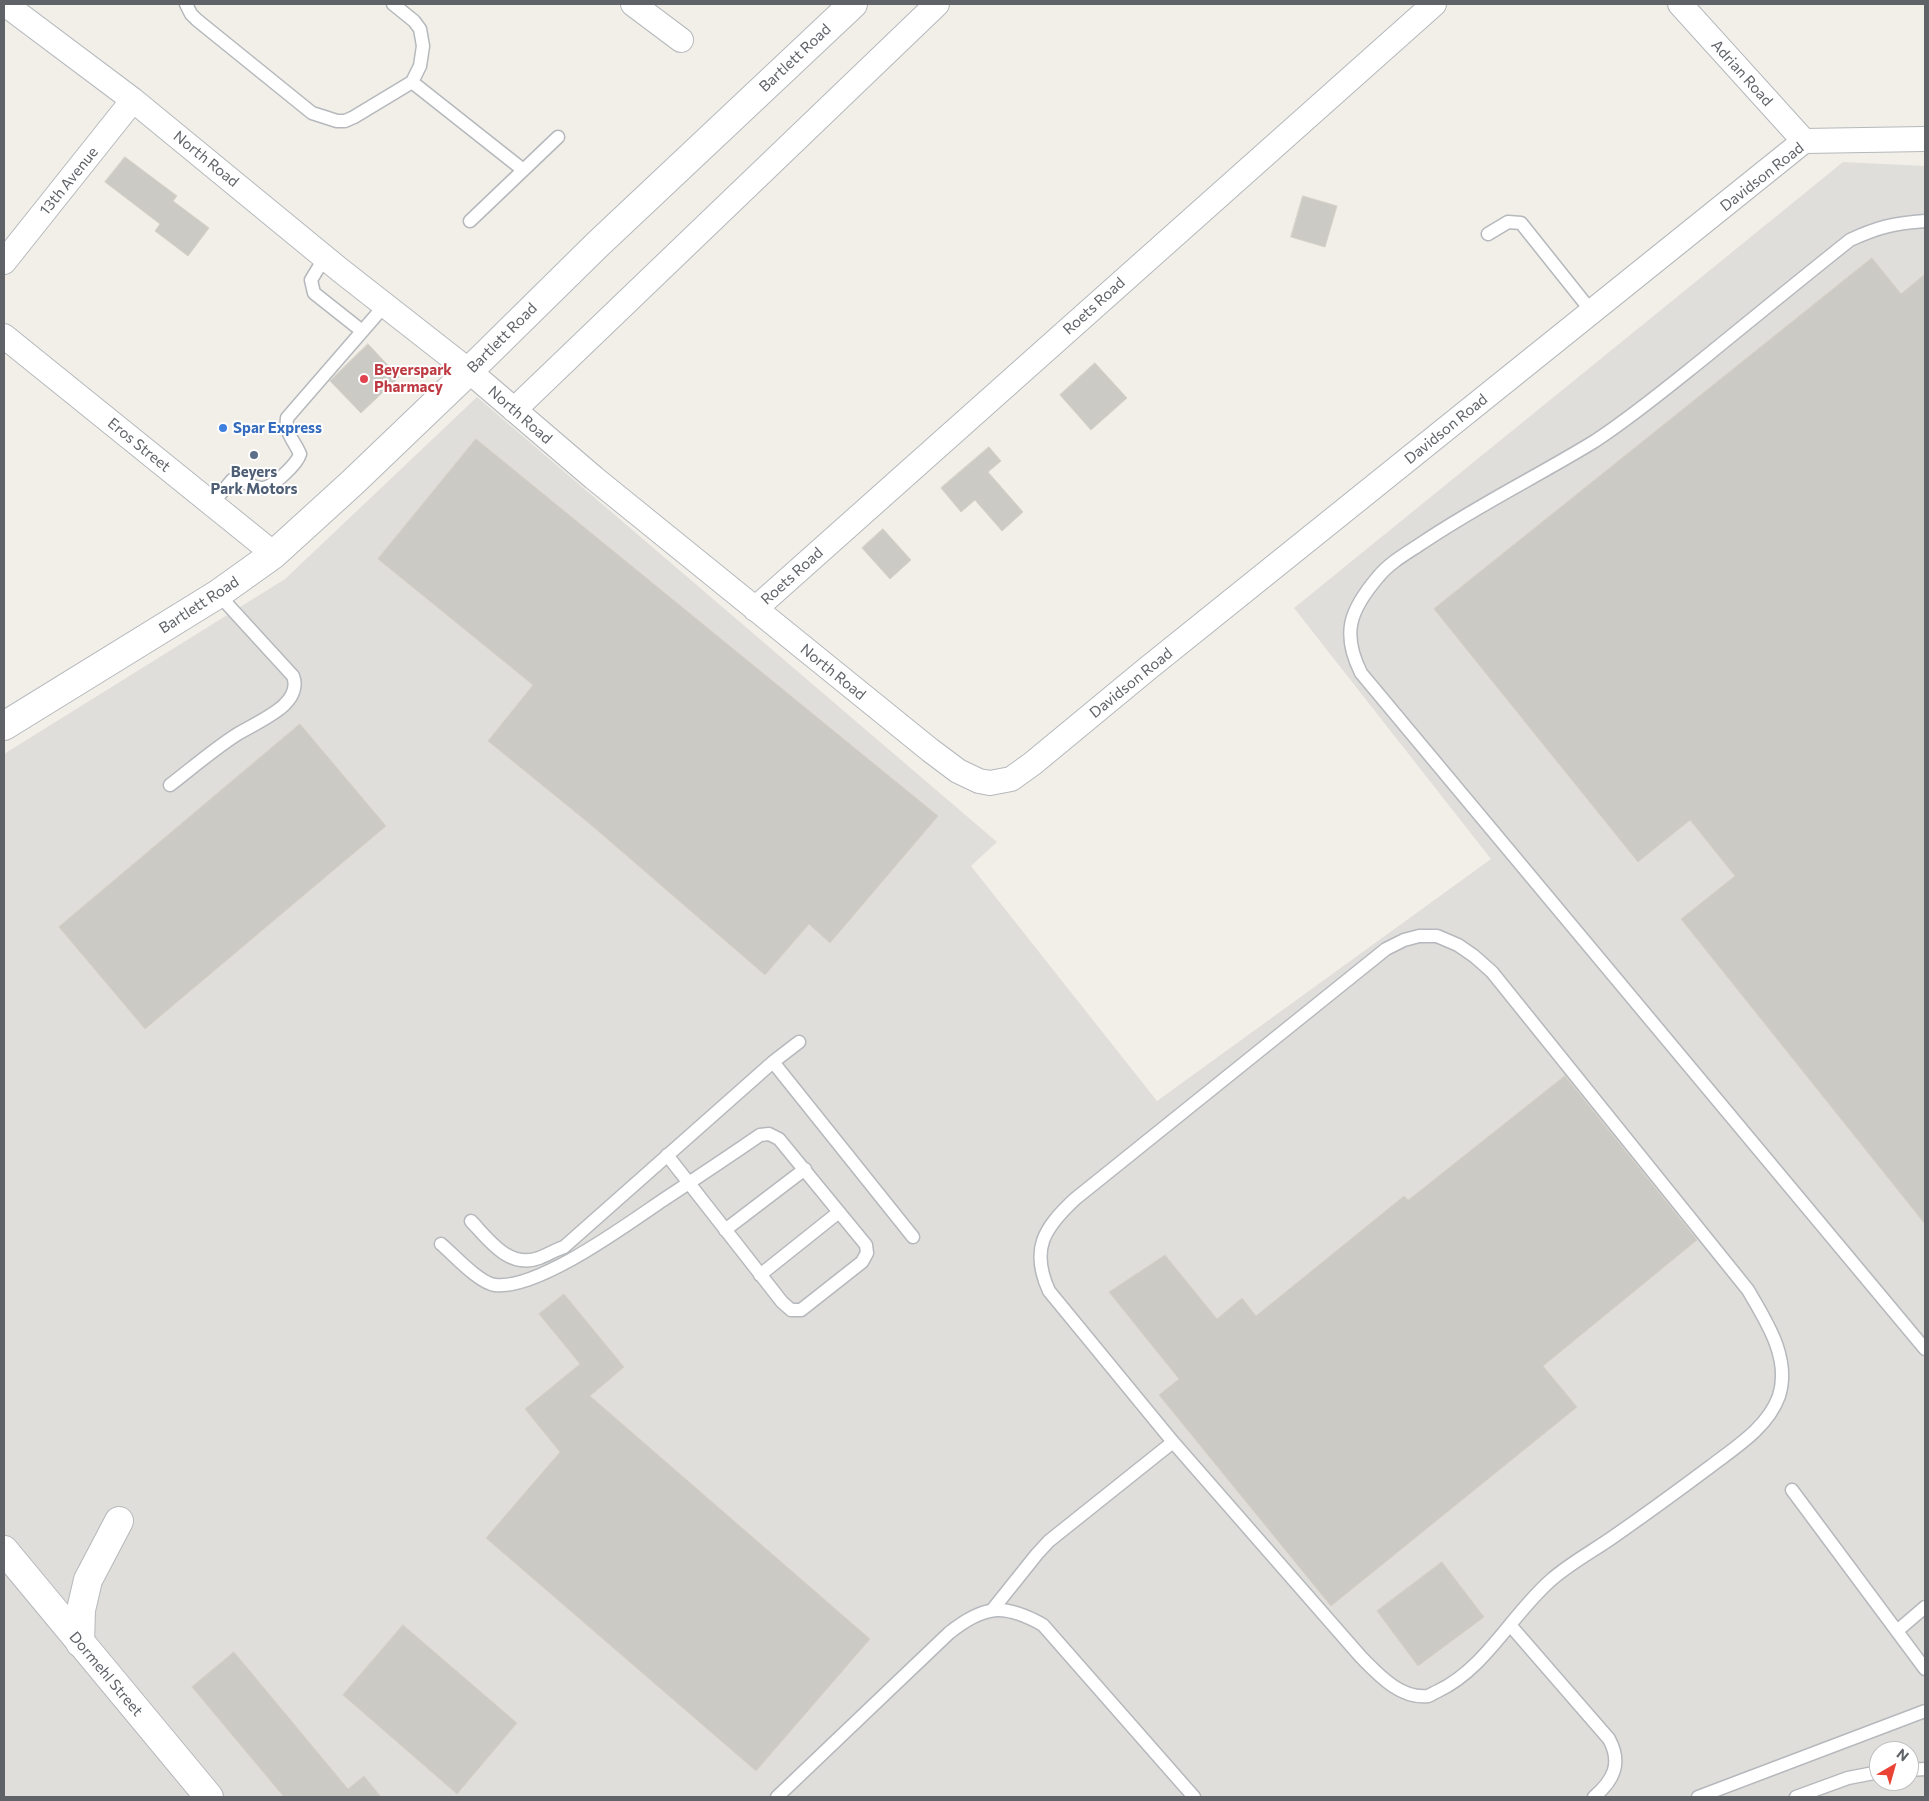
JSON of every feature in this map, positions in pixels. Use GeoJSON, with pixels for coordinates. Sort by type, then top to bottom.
{"type":"FeatureCollection","features":[{"type":"Feature","properties":{"kind":"street","name":"North Road"},"geometry":{"type":"LineString","coordinates":[[5,4],[35,12],[133,100],[325,257],[469,371],[754,609],[958,771],[979,781],[990,783]]}},
{"type":"Feature","properties":{"kind":"street"},"geometry":{"type":"LineString","coordinates":[[634,4],[681,40]]}},
{"type":"Feature","properties":{"kind":"street","name":"Bartlett Road"},"geometry":{"type":"LineString","coordinates":[[4,726],[218,594],[274,554],[352,483],[597,245],[853,4]]}},
{"type":"Feature","properties":{"kind":"street"},"geometry":{"type":"LineString","coordinates":[[514,410],[937,4]]}},
{"type":"Feature","properties":{"kind":"street","name":"Roets Road"},"geometry":{"type":"LineString","coordinates":[[754,609],[1434,4]]}},
{"type":"Feature","properties":{"kind":"street","name":"Adrian Road"},"geometry":{"type":"LineString","coordinates":[[1680,4],[1804,141]]}},
{"type":"Feature","properties":{"kind":"street","name":"13th Avenue"},"geometry":{"type":"LineString","coordinates":[[4,262],[133,100]]}},
{"type":"Feature","properties":{"kind":"street","name":"Davidson Road"},"geometry":{"type":"LineString","coordinates":[[990,783],[1011,779],[1032,764],[1147,669],[1804,141],[1925,139]]}},
{"type":"Feature","properties":{"kind":"street","name":"Eros Street"},"geometry":{"type":"LineString","coordinates":[[4,336],[274,554]]}},
{"type":"Feature","properties":{"kind":"street"},"geometry":{"type":"LineString","coordinates":[[80,1642],[81,1610],[88,1580],[119,1521]]}},
{"type":"Feature","properties":{"kind":"street","name":"Dormehl Street"},"geometry":{"type":"LineString","coordinates":[[4,1550],[209,1797]]}},
{"type":"Feature","properties":{"kind":"lane"},"geometry":{"type":"LineString","coordinates":[[186,4],[191,14],[197,20],[312,113],[328,120],[345,121],[412,82],[423,55],[423,38],[420,29],[414,21],[393,4]]}},
{"type":"Feature","properties":{"kind":"lane"},"geometry":{"type":"LineString","coordinates":[[412,82],[522,170]]}},
{"type":"Feature","properties":{"kind":"lane"},"geometry":{"type":"LineString","coordinates":[[470,221],[558,137]]}},
{"type":"Feature","properties":{"kind":"lane"},"geometry":{"type":"LineString","coordinates":[[1925,221],[1898,223],[1875,228],[1850,240],[1637,412],[1594,441],[1441,530],[1397,560],[1379,575],[1364,595],[1355,613],[1349,634],[1352,655],[1361,673],[1925,1349]]}},
{"type":"Feature","properties":{"kind":"lane"},"geometry":{"type":"LineString","coordinates":[[1488,234],[1508,222],[1521,223],[1592,312]]}},
{"type":"Feature","properties":{"kind":"lane"},"geometry":{"type":"LineString","coordinates":[[325,257],[312,280],[314,293],[362,331]]}},
{"type":"Feature","properties":{"kind":"lane"},"geometry":{"type":"LineString","coordinates":[[212,504],[232,480],[237,478],[261,489],[270,486],[295,463],[300,454],[287,431],[287,418],[385,305]]}},
{"type":"Feature","properties":{"kind":"lane"},"geometry":{"type":"LineString","coordinates":[[170,785],[234,736],[284,706],[293,694],[295,687],[296,682],[293,676],[218,594]]}},
{"type":"Feature","properties":{"kind":"lane"},"geometry":{"type":"LineString","coordinates":[[1419,936],[1437,936],[1458,945],[1492,972],[1748,1290],[1769,1326],[1781,1364],[1782,1382],[1778,1397],[1764,1419],[1742,1443],[1648,1513],[1551,1580],[1464,1675],[1428,1696],[1398,1690],[1382,1678],[1361,1657],[1173,1442],[1049,1290],[1041,1274],[1040,1258],[1042,1244],[1050,1227],[1058,1215],[1075,1199],[1386,949],[1404,940],[1419,936]]}},
{"type":"Feature","properties":{"kind":"lane"},"geometry":{"type":"LineString","coordinates":[[471,1222],[499,1250],[515,1260],[536,1259],[564,1247],[773,1062],[799,1042]]}},
{"type":"Feature","properties":{"kind":"lane"},"geometry":{"type":"LineString","coordinates":[[773,1062],[913,1237]]}},
{"type":"Feature","properties":{"kind":"lane"},"geometry":{"type":"LineString","coordinates":[[442,1244],[482,1280],[495,1285],[521,1282],[571,1260],[689,1183],[760,1135],[769,1134],[779,1139],[805,1169],[866,1245],[867,1253],[862,1262],[801,1310],[791,1310],[782,1302],[724,1230],[689,1183],[668,1155]]}},
{"type":"Feature","properties":{"kind":"lane"},"geometry":{"type":"LineString","coordinates":[[724,1230],[805,1169]]}},
{"type":"Feature","properties":{"kind":"lane"},"geometry":{"type":"LineString","coordinates":[[760,1275],[839,1212]]}},
{"type":"Feature","properties":{"kind":"lane"},"geometry":{"type":"LineString","coordinates":[[993,1609],[1049,1541],[1173,1442]]}},
{"type":"Feature","properties":{"kind":"lane"},"geometry":{"type":"LineString","coordinates":[[1792,1490],[1925,1668]]}},
{"type":"Feature","properties":{"kind":"lane"},"geometry":{"type":"LineString","coordinates":[[1897,1631],[1925,1607]]}},
{"type":"Feature","properties":{"kind":"lane"},"geometry":{"type":"LineString","coordinates":[[776,1797],[949,1633],[977,1613],[993,1609],[1011,1610],[1042,1625],[1194,1797]]}},
{"type":"Feature","properties":{"kind":"lane"},"geometry":{"type":"LineString","coordinates":[[1510,1625],[1609,1739],[1615,1750],[1614,1770],[1602,1791],[1594,1797]]}},
{"type":"Feature","properties":{"kind":"lane"},"geometry":{"type":"LineString","coordinates":[[1698,1797],[1925,1711]]}},
{"type":"Feature","properties":{"kind":"lane"},"geometry":{"type":"LineString","coordinates":[[1796,1797],[1848,1778],[1869,1774]]}},
{"type":"Feature","properties":{"kind":"shaded area"},"geometry":{"type":"Polygon","coordinates":[[[1843,162],[1925,166],[1925,1797],[4,1797],[4,754],[285,579],[477,397],[997,842],[971,866],[1157,1101],[1491,859],[1294,608],[1843,162]]]}},
{"type":"Feature","properties":{"kind":"building"},"geometry":{"type":"Polygon","coordinates":[[[125,157],[177,196],[173,201],[209,228],[188,256],[155,231],[160,224],[105,182],[125,157]]]}},
{"type":"Feature","properties":{"kind":"building"},"geometry":{"type":"Polygon","coordinates":[[[1303,196],[1337,206],[1325,247],[1291,237],[1303,196]]]}},
{"type":"Feature","properties":{"kind":"building"},"geometry":{"type":"Polygon","coordinates":[[[1872,258],[1901,294],[1925,274],[1925,1224],[1681,919],[1735,876],[1690,820],[1638,862],[1434,609],[1872,258]]]}},
{"type":"Feature","properties":{"kind":"building","name":"Beyerspark Pharmacy"},"geometry":{"type":"Polygon","coordinates":[[[368,344],[399,377],[361,413],[330,381],[368,344]]]}},
{"type":"Feature","properties":{"kind":"building"},"geometry":{"type":"Polygon","coordinates":[[[1095,363],[1127,398],[1091,430],[1060,395],[1095,363]]]}},
{"type":"Feature","properties":{"kind":"building"},"geometry":{"type":"Polygon","coordinates":[[[476,439],[938,816],[830,943],[809,924],[765,975],[590,824],[488,741],[533,685],[378,559],[476,439]]]}},
{"type":"Feature","properties":{"kind":"building"},"geometry":{"type":"Polygon","coordinates":[[[989,447],[1001,461],[988,472],[1023,512],[1002,531],[975,500],[961,512],[941,488],[989,447]]]}},
{"type":"Feature","properties":{"kind":"building"},"geometry":{"type":"Polygon","coordinates":[[[883,529],[911,560],[890,579],[862,548],[883,529]]]}},
{"type":"Feature","properties":{"kind":"building"},"geometry":{"type":"Polygon","coordinates":[[[300,724],[386,826],[145,1029],[59,927],[300,724]]]}},
{"type":"Feature","properties":{"kind":"building"},"geometry":{"type":"Polygon","coordinates":[[[1565,1076],[1697,1240],[1543,1366],[1577,1407],[1331,1606],[1159,1395],[1179,1379],[1109,1292],[1165,1255],[1217,1319],[1242,1298],[1256,1316],[1404,1196],[1408,1200],[1565,1076]]]}},
{"type":"Feature","properties":{"kind":"building"},"geometry":{"type":"Polygon","coordinates":[[[564,1294],[624,1367],[590,1396],[870,1639],[756,1771],[486,1538],[560,1452],[525,1409],[580,1364],[539,1314],[564,1294]]]}},
{"type":"Feature","properties":{"kind":"building"},"geometry":{"type":"Polygon","coordinates":[[[1442,1562],[1484,1617],[1418,1666],[1377,1611],[1442,1562]]]}},
{"type":"Feature","properties":{"kind":"building"},"geometry":{"type":"Polygon","coordinates":[[[403,1625],[517,1723],[457,1794],[343,1695],[403,1625]]]}},
{"type":"Feature","properties":{"kind":"building"},"geometry":{"type":"Polygon","coordinates":[[[234,1652],[348,1789],[364,1776],[381,1797],[284,1797],[192,1687],[234,1652]]]}},
{"type":"Feature","properties":{"kind":"place","name":"Beyerspark Pharmacy"},"geometry":{"type":"Point","coordinates":[364,379]}},
{"type":"Feature","properties":{"kind":"place","name":"Spar Express"},"geometry":{"type":"Point","coordinates":[223,428]}},
{"type":"Feature","properties":{"kind":"place","name":"Beyers Park Motors"},"geometry":{"type":"Point","coordinates":[254,455]}}]}
